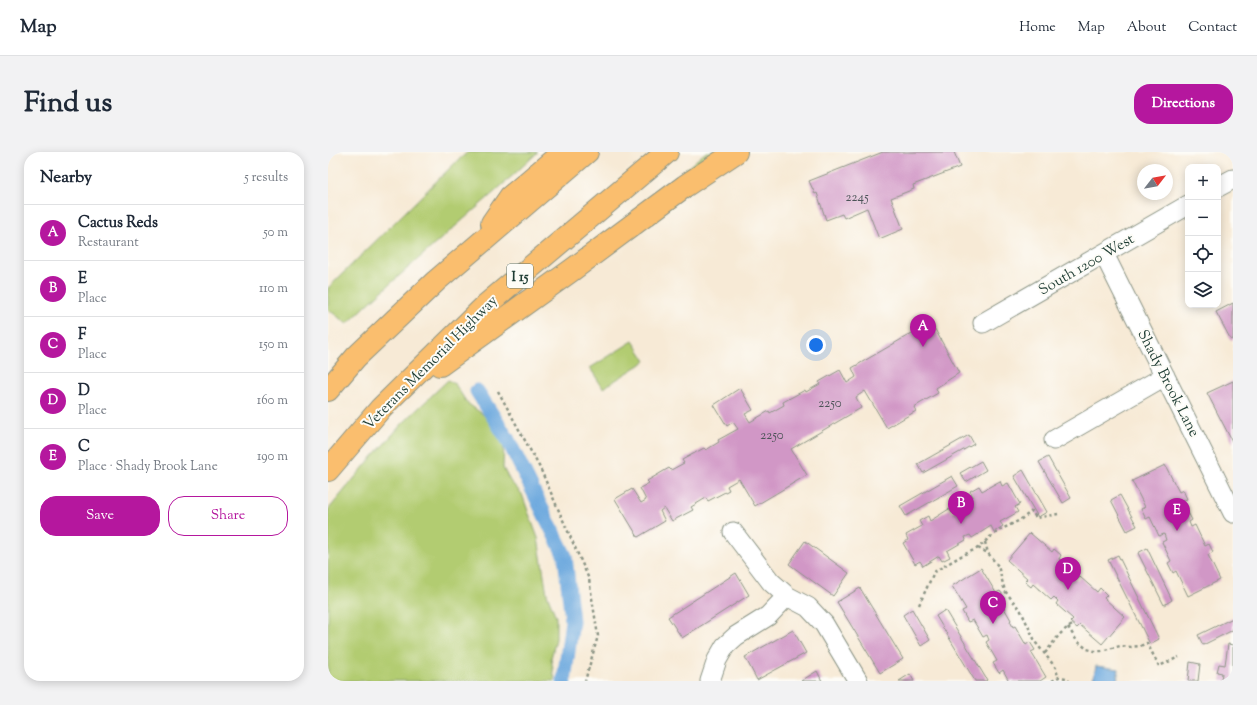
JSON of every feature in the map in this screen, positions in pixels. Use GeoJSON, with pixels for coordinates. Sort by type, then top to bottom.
{"type":"FeatureCollection","features":[{"type":"Feature","properties":{"kind":"highway"},"geometry":{"type":"LineString","coordinates":[[472,251],[510,197],[563,152]]}},
{"type":"Feature","properties":{"kind":"highway"},"geometry":{"type":"LineString","coordinates":[[328,390],[356,357],[436,281],[586,152]]}},
{"type":"Feature","properties":{"kind":"highway","name":"Veterans Memorial Highway"},"geometry":{"type":"LineString","coordinates":[[328,470],[381,408],[486,305],[667,152]]}},
{"type":"Feature","properties":{"kind":"highway"},"geometry":{"type":"LineString","coordinates":[[381,408],[685,186],[736,152]]}},
{"type":"Feature","properties":{"kind":"street"},"geometry":{"type":"LineString","coordinates":[[1221,186],[1233,179]]}},
{"type":"Feature","properties":{"kind":"street","name":"South 1200 West"},"geometry":{"type":"LineString","coordinates":[[983,323],[1185,207]]}},
{"type":"Feature","properties":{"kind":"street","name":"Shady Brook Lane"},"geometry":{"type":"LineString","coordinates":[[1104,254],[1233,513]]}},
{"type":"Feature","properties":{"kind":"street"},"geometry":{"type":"LineString","coordinates":[[1054,440],[1165,376]]}},
{"type":"Feature","properties":{"kind":"street"},"geometry":{"type":"LineString","coordinates":[[733,532],[771,582],[787,596],[808,607],[824,624],[858,681]]}},
{"type":"Feature","properties":{"kind":"street"},"geometry":{"type":"LineString","coordinates":[[710,681],[717,660],[725,646],[736,636],[768,616],[787,596]]}},
{"type":"Feature","properties":{"kind":"path"},"geometry":{"type":"LineString","coordinates":[[498,391],[540,468],[590,579],[598,636],[585,681]]}},
{"type":"Feature","properties":{"kind":"path"},"geometry":{"type":"LineString","coordinates":[[919,605],[934,572],[978,548],[1000,530],[1020,520],[1032,511],[1036,518],[1058,514]]}},
{"type":"Feature","properties":{"kind":"path"},"geometry":{"type":"LineString","coordinates":[[985,542],[988,554]]}},
{"type":"Feature","properties":{"kind":"path"},"geometry":{"type":"LineString","coordinates":[[978,548],[988,554],[998,566],[1006,592],[1022,611],[1036,643],[1056,668],[1058,677]]}},
{"type":"Feature","properties":{"kind":"path"},"geometry":{"type":"LineString","coordinates":[[1045,653],[1052,645],[1054,640],[1068,627],[1073,625]]}},
{"type":"Feature","properties":{"kind":"path"},"geometry":{"type":"LineString","coordinates":[[1068,627],[1077,641],[1087,649],[1101,651],[1120,646],[1140,646],[1147,643],[1159,666],[1179,657]]}},
{"type":"Feature","properties":{"kind":"path"},"geometry":{"type":"LineString","coordinates":[[1052,681],[1058,677],[1063,677],[1069,681]]}},
{"type":"Feature","properties":{"kind":"green space"},"geometry":{"type":"Polygon","coordinates":[[[468,152],[538,152],[394,280],[347,324],[328,309],[328,288],[468,152]]]}},
{"type":"Feature","properties":{"kind":"green space"},"geometry":{"type":"Polygon","coordinates":[[[706,152],[720,152],[652,198],[706,152]]]}},
{"type":"Feature","properties":{"kind":"green space"},"geometry":{"type":"Polygon","coordinates":[[[633,341],[646,361],[603,388],[590,368],[633,341]]]}},
{"type":"Feature","properties":{"kind":"green space"},"geometry":{"type":"Polygon","coordinates":[[[448,380],[455,384],[467,403],[484,415],[495,427],[504,442],[503,468],[510,481],[522,494],[538,538],[547,594],[556,617],[556,639],[551,658],[555,681],[328,681],[328,510],[402,424],[448,380]]]}},
{"type":"Feature","properties":{"kind":"water"},"geometry":{"type":"Polygon","coordinates":[[[1096,666],[1119,669],[1117,681],[1093,680],[1096,666]]]}},
{"type":"Feature","properties":{"kind":"building"},"geometry":{"type":"Polygon","coordinates":[[[883,152],[954,152],[960,167],[913,185],[914,189],[891,198],[903,229],[879,239],[867,208],[844,218],[842,214],[826,220],[817,193],[815,194],[809,181],[883,152]]]}},
{"type":"Feature","properties":{"kind":"building"},"geometry":{"type":"Polygon","coordinates":[[[1233,303],[1233,339],[1231,340],[1216,312],[1233,303]]]}},
{"type":"Feature","properties":{"kind":"building"},"geometry":{"type":"Polygon","coordinates":[[[931,322],[959,373],[936,388],[938,393],[914,407],[916,411],[887,428],[865,391],[856,397],[861,408],[791,449],[807,475],[755,506],[739,479],[727,486],[729,490],[708,501],[706,498],[691,507],[693,510],[672,521],[664,508],[660,511],[665,521],[638,537],[615,499],[632,489],[641,503],[646,500],[640,488],[649,483],[647,481],[669,468],[671,470],[684,463],[682,460],[704,448],[706,450],[719,442],[718,440],[738,429],[733,422],[727,426],[714,405],[740,388],[753,410],[745,414],[750,422],[769,411],[770,413],[784,405],[783,402],[805,390],[806,392],[820,384],[819,382],[840,370],[847,383],[856,377],[852,368],[931,322]]]}},
{"type":"Feature","properties":{"kind":"building"},"geometry":{"type":"Polygon","coordinates":[[[1233,381],[1233,443],[1207,393],[1233,381]]]}},
{"type":"Feature","properties":{"kind":"building"},"geometry":{"type":"Polygon","coordinates":[[[969,435],[974,444],[923,473],[918,464],[969,435]]]}},
{"type":"Feature","properties":{"kind":"building"},"geometry":{"type":"Polygon","coordinates":[[[1048,457],[1071,498],[1063,503],[1039,462],[1048,457]]]}},
{"type":"Feature","properties":{"kind":"building"},"geometry":{"type":"Polygon","coordinates":[[[981,461],[986,470],[966,482],[960,473],[981,461]]]}},
{"type":"Feature","properties":{"kind":"building"},"geometry":{"type":"Polygon","coordinates":[[[1165,465],[1179,492],[1183,490],[1187,499],[1182,501],[1192,520],[1189,522],[1191,527],[1195,525],[1205,546],[1209,544],[1213,552],[1208,555],[1220,580],[1188,596],[1176,571],[1173,573],[1168,563],[1171,561],[1162,542],[1166,540],[1164,534],[1159,536],[1150,517],[1146,519],[1141,509],[1145,507],[1132,481],[1165,465]]]}},
{"type":"Feature","properties":{"kind":"building"},"geometry":{"type":"Polygon","coordinates":[[[1023,470],[1047,512],[1038,517],[1014,476],[1023,470]]]}},
{"type":"Feature","properties":{"kind":"building"},"geometry":{"type":"Polygon","coordinates":[[[952,476],[958,486],[906,516],[900,506],[952,476]]]}},
{"type":"Feature","properties":{"kind":"building"},"geometry":{"type":"Polygon","coordinates":[[[1000,481],[1002,486],[1008,483],[1020,504],[1015,507],[1018,512],[1000,522],[1003,526],[994,532],[991,526],[972,538],[970,535],[965,537],[966,540],[947,551],[950,557],[942,561],[939,556],[923,566],[920,561],[915,564],[903,543],[908,540],[906,535],[922,526],[919,521],[928,516],[930,521],[949,509],[952,513],[956,510],[954,507],[973,496],[970,491],[979,486],[982,491],[1000,481]]]}},
{"type":"Feature","properties":{"kind":"building"},"geometry":{"type":"Polygon","coordinates":[[[1120,495],[1137,526],[1127,531],[1111,500],[1120,495]]]}},
{"type":"Feature","properties":{"kind":"building"},"geometry":{"type":"Polygon","coordinates":[[[1030,533],[1052,552],[1054,549],[1061,555],[1059,559],[1075,573],[1072,576],[1077,580],[1080,577],[1097,592],[1100,588],[1107,595],[1104,598],[1125,617],[1102,644],[1080,625],[1077,628],[1070,622],[1073,619],[1056,604],[1058,601],[1054,597],[1051,600],[1033,584],[1031,587],[1025,582],[1028,579],[1007,560],[1030,533]]]}},
{"type":"Feature","properties":{"kind":"building"},"geometry":{"type":"Polygon","coordinates":[[[805,541],[849,573],[833,596],[789,564],[805,541]]]}},
{"type":"Feature","properties":{"kind":"building"},"geometry":{"type":"Polygon","coordinates":[[[1147,548],[1172,600],[1164,605],[1138,553],[1147,548]]]}},
{"type":"Feature","properties":{"kind":"building"},"geometry":{"type":"Polygon","coordinates":[[[1118,555],[1159,639],[1150,644],[1108,560],[1118,555]]]}},
{"type":"Feature","properties":{"kind":"building"},"geometry":{"type":"Polygon","coordinates":[[[981,568],[996,593],[1000,591],[1005,598],[1000,601],[1011,620],[1010,621],[1013,627],[1015,626],[1026,645],[1030,642],[1035,650],[1031,652],[1046,677],[1040,681],[1009,681],[1003,670],[999,673],[993,663],[997,661],[986,642],[989,640],[987,635],[983,637],[973,620],[968,622],[962,611],[966,609],[952,586],[981,568]]]}},
{"type":"Feature","properties":{"kind":"building"},"geometry":{"type":"Polygon","coordinates":[[[736,573],[749,595],[682,638],[668,617],[736,573]]]}},
{"type":"Feature","properties":{"kind":"building"},"geometry":{"type":"Polygon","coordinates":[[[860,588],[903,659],[880,673],[837,602],[860,588]]]}},
{"type":"Feature","properties":{"kind":"building"},"geometry":{"type":"Polygon","coordinates":[[[912,609],[930,640],[921,646],[903,615],[912,609]]]}},
{"type":"Feature","properties":{"kind":"building"},"geometry":{"type":"Polygon","coordinates":[[[945,610],[987,680],[986,681],[975,681],[936,616],[945,610]]]}},
{"type":"Feature","properties":{"kind":"building"},"geometry":{"type":"Polygon","coordinates":[[[1233,618],[1233,630],[1203,645],[1198,635],[1233,618]]]}},
{"type":"Feature","properties":{"kind":"building"},"geometry":{"type":"Polygon","coordinates":[[[793,630],[806,653],[757,680],[745,657],[793,630]]]}},
{"type":"Feature","properties":{"kind":"building"},"geometry":{"type":"Polygon","coordinates":[[[1228,644],[1233,645],[1233,681],[1221,681],[1222,673],[1217,672],[1219,664],[1225,665],[1228,644]]]}},
{"type":"Feature","properties":{"kind":"building"},"geometry":{"type":"Polygon","coordinates":[[[1190,662],[1200,664],[1198,681],[1188,681],[1190,662]]]}},
{"type":"Feature","properties":{"kind":"building"},"geometry":{"type":"Polygon","coordinates":[[[817,671],[822,681],[801,681],[817,671]]]}},
{"type":"Feature","properties":{"kind":"building"},"geometry":{"type":"Polygon","coordinates":[[[910,674],[914,681],[899,681],[910,674]]]}},
{"type":"Feature","properties":{"kind":"waterway"},"geometry":{"type":"LineString","coordinates":[[477,391],[507,438],[565,556],[572,621],[564,681]]}},
{"type":"Feature","properties":{"kind":"place","name":"Cactus Reds"},"geometry":{"type":"Point","coordinates":[923,347]}},
{"type":"Feature","properties":{"kind":"place","name":"E"},"geometry":{"type":"Point","coordinates":[961,524]}},
{"type":"Feature","properties":{"kind":"place","name":"C"},"geometry":{"type":"Point","coordinates":[1177,531]}},
{"type":"Feature","properties":{"kind":"place","name":"D"},"geometry":{"type":"Point","coordinates":[1068,590]}},
{"type":"Feature","properties":{"kind":"place","name":"F"},"geometry":{"type":"Point","coordinates":[993,624]}}]}
